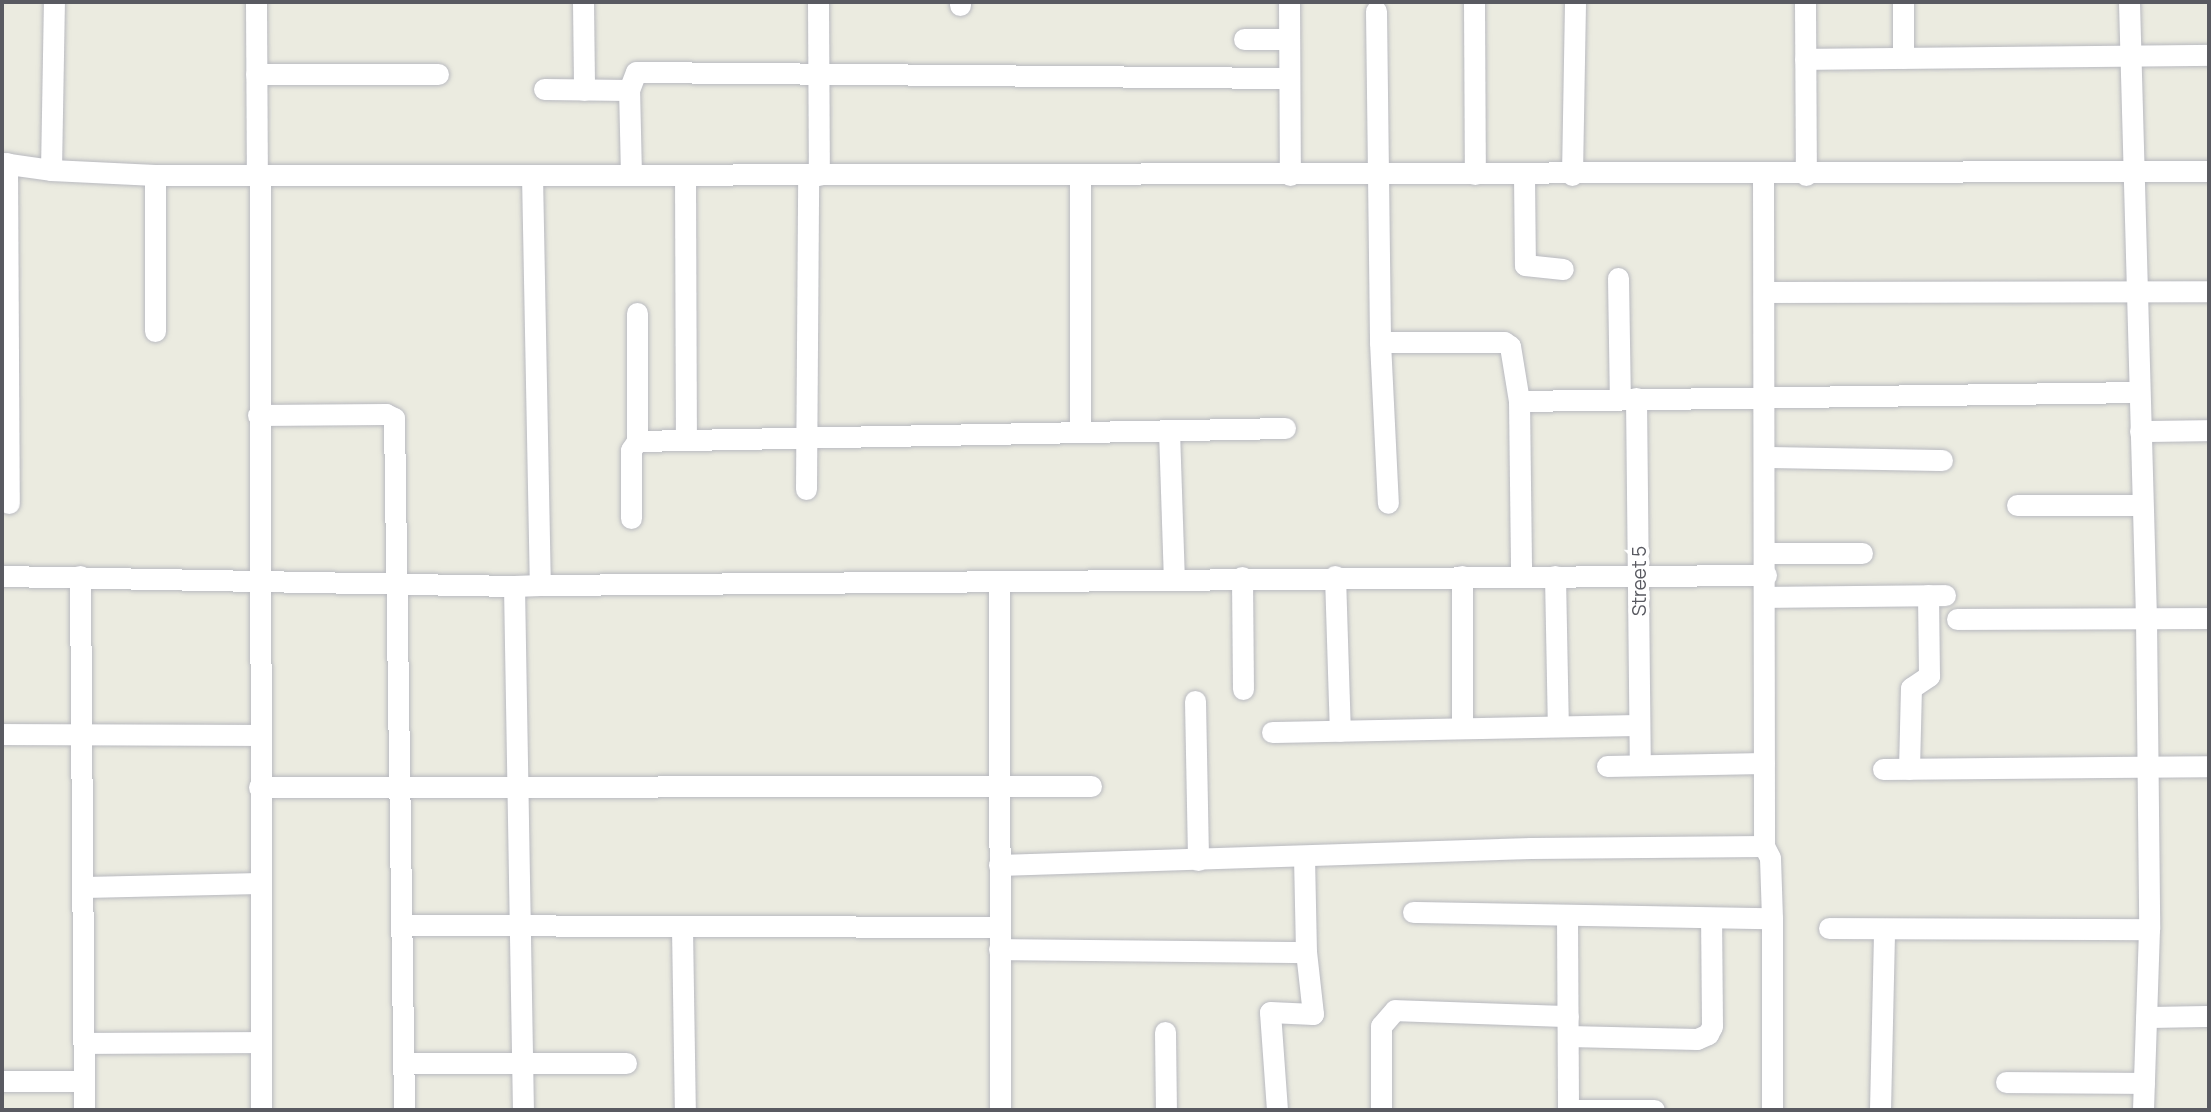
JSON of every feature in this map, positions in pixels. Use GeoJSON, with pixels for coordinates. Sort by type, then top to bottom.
{"type":"FeatureCollection","features":[{"type":"Feature","properties":{"kind":"street"},"geometry":{"type":"LineString","coordinates":[[51,170],[54,2]]}},
{"type":"Feature","properties":{"kind":"street"},"geometry":{"type":"LineString","coordinates":[[256,2],[259,177],[261,1110]]}},
{"type":"Feature","properties":{"kind":"street"},"geometry":{"type":"LineString","coordinates":[[583,2],[584,90]]}},
{"type":"Feature","properties":{"kind":"street"},"geometry":{"type":"LineString","coordinates":[[806,489],[818,2]]}},
{"type":"Feature","properties":{"kind":"street"},"geometry":{"type":"LineString","coordinates":[[1289,2],[1290,175]]}},
{"type":"Feature","properties":{"kind":"street"},"geometry":{"type":"LineString","coordinates":[[1475,2],[1475,174]]}},
{"type":"Feature","properties":{"kind":"street"},"geometry":{"type":"LineString","coordinates":[[1572,175],[1575,2]]}},
{"type":"Feature","properties":{"kind":"street"},"geometry":{"type":"LineString","coordinates":[[1805,2],[1806,175]]}},
{"type":"Feature","properties":{"kind":"street"},"geometry":{"type":"LineString","coordinates":[[1903,2],[1903,58]]}},
{"type":"Feature","properties":{"kind":"street"},"geometry":{"type":"LineString","coordinates":[[2129,2],[2130,172],[2146,618],[2148,929],[2143,1110]]}},
{"type":"Feature","properties":{"kind":"street"},"geometry":{"type":"LineString","coordinates":[[1376,11],[1380,342],[1388,503]]}},
{"type":"Feature","properties":{"kind":"street"},"geometry":{"type":"LineString","coordinates":[[1244,39],[1289,39]]}},
{"type":"Feature","properties":{"kind":"street"},"geometry":{"type":"LineString","coordinates":[[1805,58],[2209,55]]}},
{"type":"Feature","properties":{"kind":"street"},"geometry":{"type":"LineString","coordinates":[[631,175],[629,90],[636,72],[818,71],[1289,78]]}},
{"type":"Feature","properties":{"kind":"street"},"geometry":{"type":"LineString","coordinates":[[256,74],[438,74]]}},
{"type":"Feature","properties":{"kind":"street"},"geometry":{"type":"LineString","coordinates":[[544,89],[629,90]]}},
{"type":"Feature","properties":{"kind":"street"},"geometry":{"type":"LineString","coordinates":[[9,503],[4,163],[51,170],[259,177],[1806,175],[2209,171]]}},
{"type":"Feature","properties":{"kind":"street"},"geometry":{"type":"LineString","coordinates":[[155,175],[155,331]]}},
{"type":"Feature","properties":{"kind":"street"},"geometry":{"type":"LineString","coordinates":[[532,175],[540,585]]}},
{"type":"Feature","properties":{"kind":"street"},"geometry":{"type":"LineString","coordinates":[[685,175],[686,440]]}},
{"type":"Feature","properties":{"kind":"street"},"geometry":{"type":"LineString","coordinates":[[1080,175],[1080,431]]}},
{"type":"Feature","properties":{"kind":"street"},"geometry":{"type":"LineString","coordinates":[[1524,175],[1525,265],[1563,269]]}},
{"type":"Feature","properties":{"kind":"street"},"geometry":{"type":"LineString","coordinates":[[1763,175],[1767,597],[1764,846],[1770,858],[1772,918],[1772,1110]]}},
{"type":"Feature","properties":{"kind":"street","name":"Street 5"},"geometry":{"type":"LineString","coordinates":[[1618,278],[1641,575],[1640,764]]}},
{"type":"Feature","properties":{"kind":"street"},"geometry":{"type":"LineString","coordinates":[[1764,292],[2209,291]]}},
{"type":"Feature","properties":{"kind":"street"},"geometry":{"type":"LineString","coordinates":[[631,518],[631,450],[637,441],[636,313]]}},
{"type":"Feature","properties":{"kind":"street"},"geometry":{"type":"LineString","coordinates":[[1380,342],[1504,342],[1514,355],[1519,401],[1521,576]]}},
{"type":"Feature","properties":{"kind":"street"},"geometry":{"type":"LineString","coordinates":[[1519,401],[2138,393]]}},
{"type":"Feature","properties":{"kind":"street"},"geometry":{"type":"LineString","coordinates":[[258,415],[386,414],[394,418],[404,1110]]}},
{"type":"Feature","properties":{"kind":"street"},"geometry":{"type":"LineString","coordinates":[[637,441],[1284,428]]}},
{"type":"Feature","properties":{"kind":"street"},"geometry":{"type":"LineString","coordinates":[[2140,431],[2209,430]]}},
{"type":"Feature","properties":{"kind":"street"},"geometry":{"type":"LineString","coordinates":[[1169,431],[1174,578]]}},
{"type":"Feature","properties":{"kind":"street"},"geometry":{"type":"LineString","coordinates":[[1766,457],[1942,460]]}},
{"type":"Feature","properties":{"kind":"street"},"geometry":{"type":"LineString","coordinates":[[2018,505],[2142,506]]}},
{"type":"Feature","properties":{"kind":"street"},"geometry":{"type":"LineString","coordinates":[[1766,553],[1861,553]]}},
{"type":"Feature","properties":{"kind":"street"},"geometry":{"type":"LineString","coordinates":[[2,576],[514,586],[1335,576],[1766,575]]}},
{"type":"Feature","properties":{"kind":"street"},"geometry":{"type":"LineString","coordinates":[[80,576],[84,1110]]}},
{"type":"Feature","properties":{"kind":"street"},"geometry":{"type":"LineString","coordinates":[[1335,576],[1340,731]]}},
{"type":"Feature","properties":{"kind":"street"},"geometry":{"type":"LineString","coordinates":[[1462,576],[1462,728]]}},
{"type":"Feature","properties":{"kind":"street"},"geometry":{"type":"LineString","coordinates":[[1555,576],[1558,726]]}},
{"type":"Feature","properties":{"kind":"street"},"geometry":{"type":"LineString","coordinates":[[1242,577],[1243,689]]}},
{"type":"Feature","properties":{"kind":"street"},"geometry":{"type":"LineString","coordinates":[[999,581],[1000,1110]]}},
{"type":"Feature","properties":{"kind":"street"},"geometry":{"type":"LineString","coordinates":[[514,586],[523,1110]]}},
{"type":"Feature","properties":{"kind":"street"},"geometry":{"type":"LineString","coordinates":[[1767,597],[1937,595],[1929,676],[1910,692],[1909,769]]}},
{"type":"Feature","properties":{"kind":"street"},"geometry":{"type":"LineString","coordinates":[[1957,620],[2209,618]]}},
{"type":"Feature","properties":{"kind":"street"},"geometry":{"type":"LineString","coordinates":[[1195,701],[1198,860]]}},
{"type":"Feature","properties":{"kind":"street"},"geometry":{"type":"LineString","coordinates":[[1272,732],[1639,725]]}},
{"type":"Feature","properties":{"kind":"street"},"geometry":{"type":"LineString","coordinates":[[2,734],[259,735]]}},
{"type":"Feature","properties":{"kind":"street"},"geometry":{"type":"LineString","coordinates":[[1607,766],[1764,763]]}},
{"type":"Feature","properties":{"kind":"street"},"geometry":{"type":"LineString","coordinates":[[1883,769],[2209,766]]}},
{"type":"Feature","properties":{"kind":"street"},"geometry":{"type":"LineString","coordinates":[[259,787],[1091,786]]}},
{"type":"Feature","properties":{"kind":"street"},"geometry":{"type":"LineString","coordinates":[[999,865],[1531,848],[1764,846]]}},
{"type":"Feature","properties":{"kind":"street"},"geometry":{"type":"LineString","coordinates":[[1276,1110],[1270,1012],[1313,1014],[1306,952],[1304,857]]}},
{"type":"Feature","properties":{"kind":"street"},"geometry":{"type":"LineString","coordinates":[[84,887],[260,883]]}},
{"type":"Feature","properties":{"kind":"street"},"geometry":{"type":"LineString","coordinates":[[1413,912],[1772,918]]}},
{"type":"Feature","properties":{"kind":"street"},"geometry":{"type":"LineString","coordinates":[[1567,915],[1568,1110],[1654,1110]]}},
{"type":"Feature","properties":{"kind":"street"},"geometry":{"type":"LineString","coordinates":[[1381,1110],[1381,1026],[1395,1010],[1697,1039],[1708,1034],[1712,1026],[1711,918]]}},
{"type":"Feature","properties":{"kind":"street"},"geometry":{"type":"LineString","coordinates":[[402,925],[521,928],[999,928]]}},
{"type":"Feature","properties":{"kind":"street"},"geometry":{"type":"LineString","coordinates":[[682,928],[685,1110]]}},
{"type":"Feature","properties":{"kind":"street"},"geometry":{"type":"LineString","coordinates":[[1829,928],[2148,929]]}},
{"type":"Feature","properties":{"kind":"street"},"geometry":{"type":"LineString","coordinates":[[1880,1110],[1884,929]]}},
{"type":"Feature","properties":{"kind":"street"},"geometry":{"type":"LineString","coordinates":[[999,949],[1306,952]]}},
{"type":"Feature","properties":{"kind":"street"},"geometry":{"type":"LineString","coordinates":[[2146,1017],[2209,1016]]}},
{"type":"Feature","properties":{"kind":"street"},"geometry":{"type":"LineString","coordinates":[[1165,1032],[1166,1110]]}},
{"type":"Feature","properties":{"kind":"street"},"geometry":{"type":"LineString","coordinates":[[84,1043],[261,1042]]}},
{"type":"Feature","properties":{"kind":"street"},"geometry":{"type":"LineString","coordinates":[[404,1063],[626,1063]]}},
{"type":"Feature","properties":{"kind":"street"},"geometry":{"type":"LineString","coordinates":[[2,1082],[84,1081]]}},
{"type":"Feature","properties":{"kind":"street"},"geometry":{"type":"LineString","coordinates":[[2006,1082],[2144,1083]]}}]}
